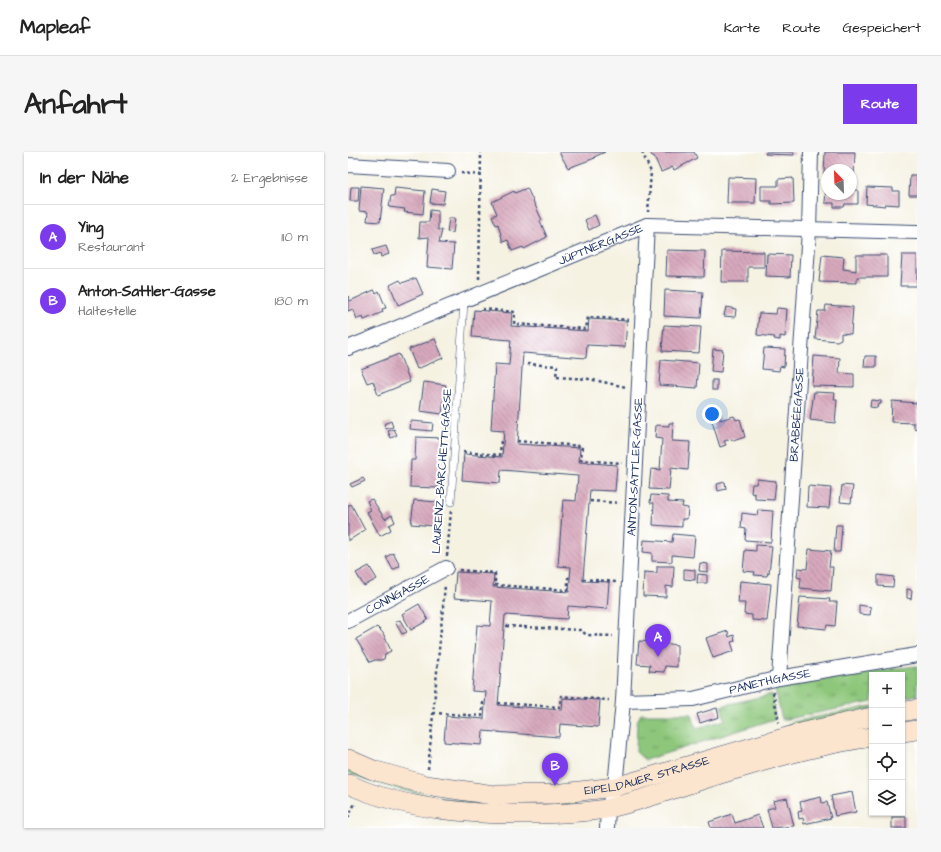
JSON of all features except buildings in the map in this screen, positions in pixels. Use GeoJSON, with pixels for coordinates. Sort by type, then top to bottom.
{"type":"FeatureCollection","features":[{"type":"Feature","properties":{"kind":"main road"},"geometry":{"type":"LineString","coordinates":[[905,712],[917,710]]}},
{"type":"Feature","properties":{"kind":"main road","name":"EIPELDAUER STRASSE"},"geometry":{"type":"LineString","coordinates":[[348,759],[373,770],[426,785],[494,795],[554,794],[615,787],[796,734],[869,718]]}},
{"type":"Feature","properties":{"kind":"main road"},"geometry":{"type":"LineString","coordinates":[[905,732],[917,730]]}},
{"type":"Feature","properties":{"kind":"main road","name":"EIPELDAUER STRASSE"},"geometry":{"type":"LineString","coordinates":[[348,784],[360,790],[427,808],[507,814],[570,813],[608,808],[669,791],[744,767],[812,749],[869,737]]}},
{"type":"Feature","properties":{"kind":"street","name":"BRABBÉEGASSE"},"geometry":{"type":"LineString","coordinates":[[775,679],[809,230],[811,152]]}},
{"type":"Feature","properties":{"kind":"street"},"geometry":{"type":"LineString","coordinates":[[348,165],[448,171]]}},
{"type":"Feature","properties":{"kind":"street","name":"JÜPTNERGASSE"},"geometry":{"type":"LineString","coordinates":[[348,348],[468,300],[648,220],[809,230],[917,232]]}},
{"type":"Feature","properties":{"kind":"street","name":"ANTON-SATTLER-GASSE"},"geometry":{"type":"LineString","coordinates":[[607,828],[608,808],[615,787],[623,701],[648,220]]}},
{"type":"Feature","properties":{"kind":"street","name":"CONNGASSE"},"geometry":{"type":"LineString","coordinates":[[348,621],[446,569]]}},
{"type":"Feature","properties":{"kind":"street","name":"PANETHGASSE"},"geometry":{"type":"LineString","coordinates":[[623,701],[693,699],[775,679],[917,655]]}},
{"type":"Feature","properties":{"kind":"lane","name":"LAURENZ-BARCHETTI-GASSE"},"geometry":{"type":"LineString","coordinates":[[452,502],[468,300]]}},
{"type":"Feature","properties":{"kind":"path"},"geometry":{"type":"LineString","coordinates":[[479,280],[481,152]]}},
{"type":"Feature","properties":{"kind":"path"},"geometry":{"type":"LineString","coordinates":[[642,152],[650,172],[648,220]]}},
{"type":"Feature","properties":{"kind":"path"},"geometry":{"type":"LineString","coordinates":[[448,171],[481,175]]}},
{"type":"Feature","properties":{"kind":"path"},"geometry":{"type":"LineString","coordinates":[[468,300],[478,308],[515,312],[514,324],[586,329],[588,317],[642,320]]}},
{"type":"Feature","properties":{"kind":"path"},"geometry":{"type":"LineString","coordinates":[[527,364],[557,366],[556,377],[589,379],[639,390]]}},
{"type":"Feature","properties":{"kind":"path"},"geometry":{"type":"LineString","coordinates":[[455,451],[500,455],[503,440]]}},
{"type":"Feature","properties":{"kind":"path"},"geometry":{"type":"LineString","coordinates":[[517,441],[582,446],[581,460],[635,464]]}},
{"type":"Feature","properties":{"kind":"path"},"geometry":{"type":"LineString","coordinates":[[590,501],[633,504]]}},
{"type":"Feature","properties":{"kind":"path","name":"LAURENZ-BARCHETTI-GASSE"},"geometry":{"type":"LineString","coordinates":[[426,785],[452,502]]}},
{"type":"Feature","properties":{"kind":"path"},"geometry":{"type":"LineString","coordinates":[[446,569],[495,573],[495,585],[568,590],[568,578],[570,578]]}},
{"type":"Feature","properties":{"kind":"path"},"geometry":{"type":"LineString","coordinates":[[583,579],[629,583]]}},
{"type":"Feature","properties":{"kind":"path"},"geometry":{"type":"LineString","coordinates":[[506,626],[580,630],[587,635],[626,637]]}},
{"type":"Feature","properties":{"kind":"path"},"geometry":{"type":"LineString","coordinates":[[775,679],[779,724]]}},
{"type":"Feature","properties":{"kind":"path"},"geometry":{"type":"LineString","coordinates":[[498,703],[560,707],[561,696],[623,701]]}},
{"type":"Feature","properties":{"kind":"path"},"geometry":{"type":"LineString","coordinates":[[433,713],[482,716],[483,703],[485,703]]}},
{"type":"Feature","properties":{"kind":"green space"},"geometry":{"type":"Polygon","coordinates":[[[917,666],[917,695],[905,697],[905,672],[869,672],[869,703],[782,720],[775,689],[849,674],[917,666]]]}},
{"type":"Feature","properties":{"kind":"green space"},"geometry":{"type":"Polygon","coordinates":[[[772,694],[775,719],[645,760],[636,752],[637,721],[641,714],[692,714],[696,728],[725,720],[721,706],[772,694]]]}},
{"type":"Feature","properties":{"kind":"green space"},"geometry":{"type":"Polygon","coordinates":[[[869,707],[869,710],[783,728],[793,722],[869,707]]]}},
{"type":"Feature","properties":{"kind":"green space"},"geometry":{"type":"Polygon","coordinates":[[[348,769],[414,791],[443,798],[500,803],[577,801],[577,805],[525,808],[457,802],[413,793],[370,781],[348,773],[348,769]]]}},
{"type":"Feature","properties":{"kind":"place","name":"Ying"},"geometry":{"type":"Point","coordinates":[658,657]}},
{"type":"Feature","properties":{"kind":"place","name":"Anton-Sattler-Gasse"},"geometry":{"type":"Point","coordinates":[555,786]}}]}
